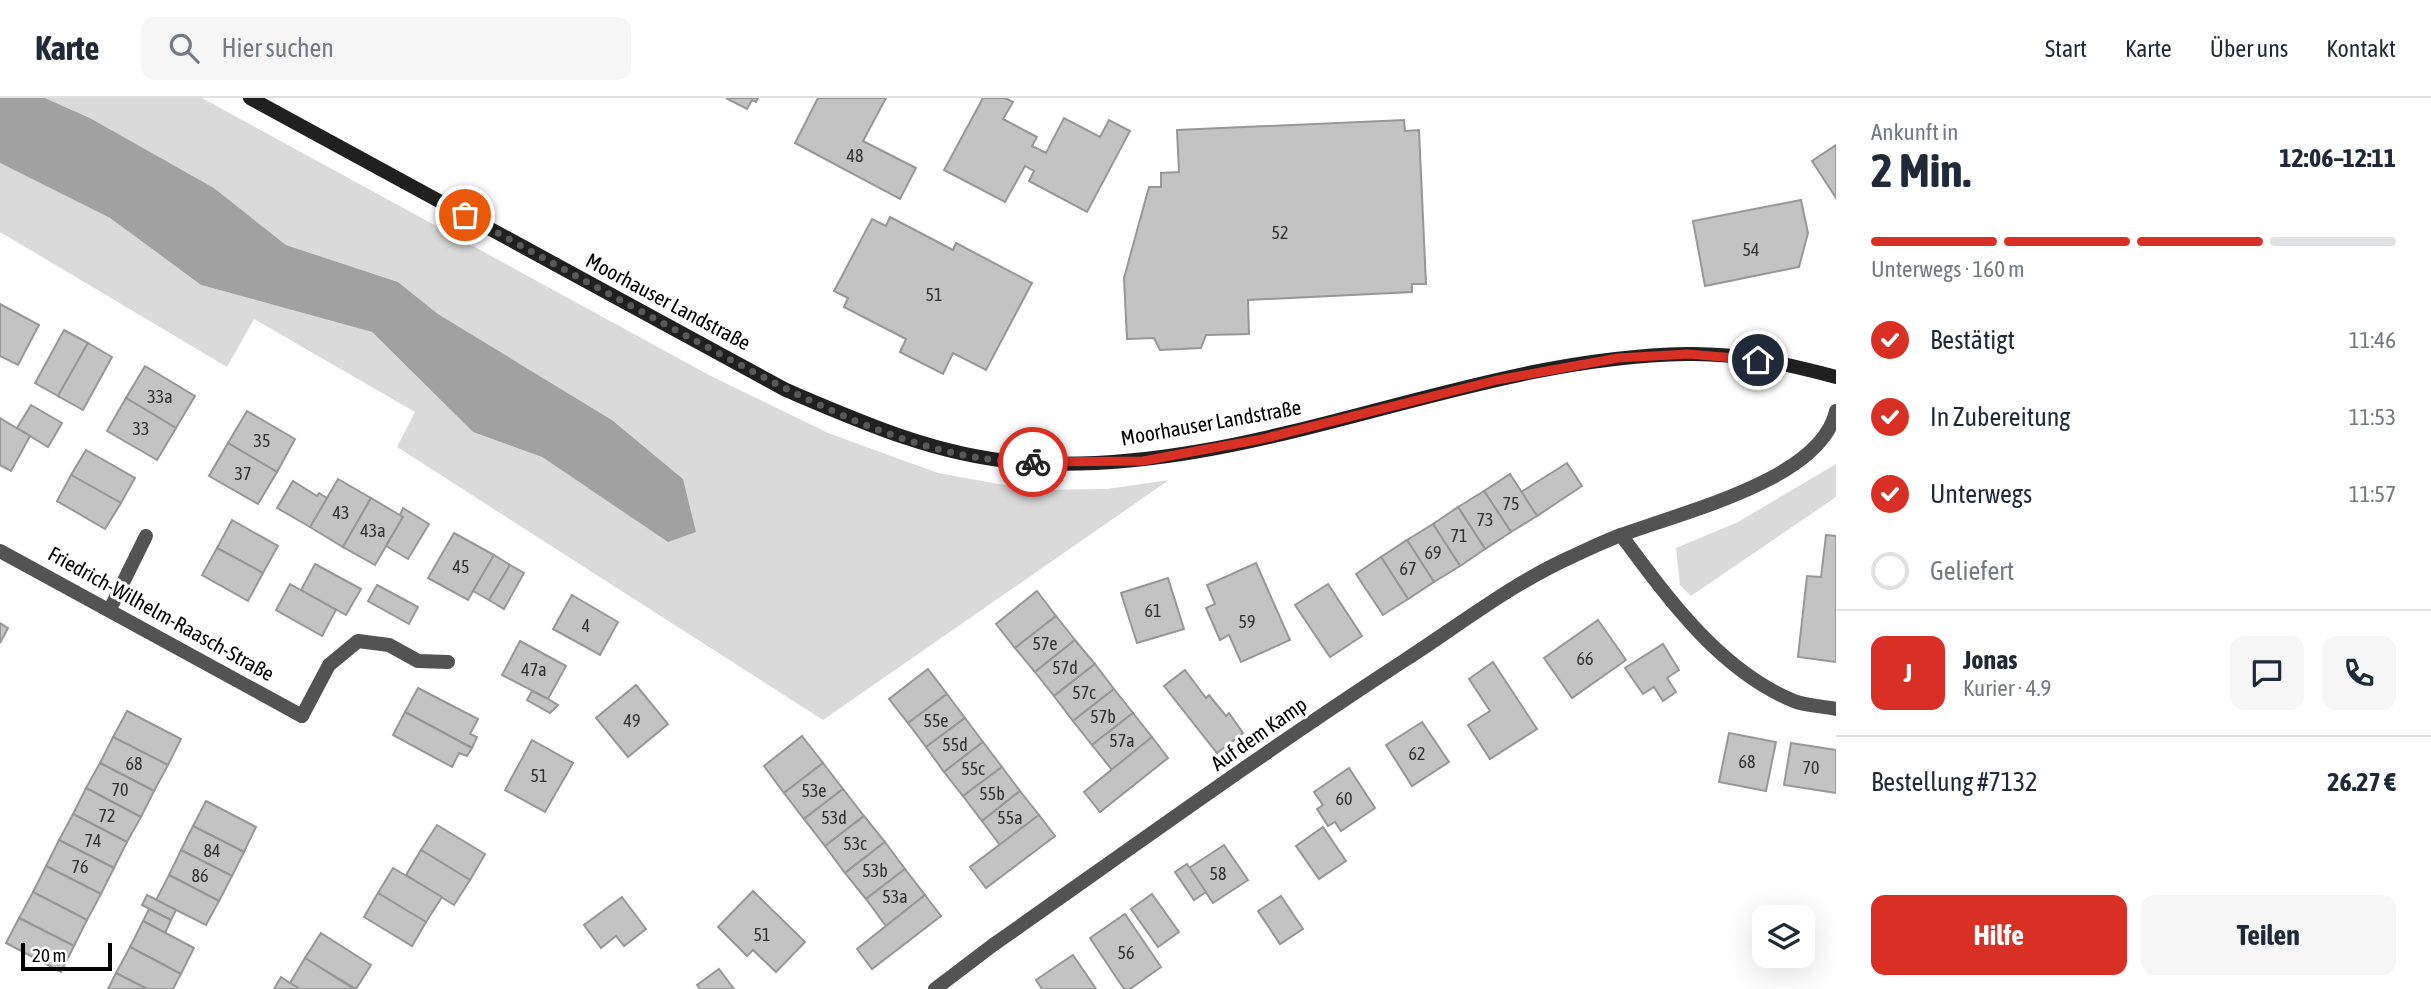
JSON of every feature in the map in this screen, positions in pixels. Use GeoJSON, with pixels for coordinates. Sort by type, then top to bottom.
{"type":"FeatureCollection","features":[{"type":"Feature","properties":{"kind":"street","name":"Moorhauser Landstraße"},"geometry":{"type":"LineString","coordinates":[[250,98],[786,390],[873,428],[933,447],[1017,462],[1143,461],[1262,439],[1497,380],[1618,358],[1688,354],[1738,356],[1836,377]]}},
{"type":"Feature","properties":{"kind":"street","name":"Auf dem Kamp"},"geometry":{"type":"LineString","coordinates":[[935,989],[993,945],[1352,694],[1548,568],[1621,535],[1728,496],[1777,474],[1820,443],[1830,429],[1836,411]]}},
{"type":"Feature","properties":{"kind":"street"},"geometry":{"type":"LineString","coordinates":[[1621,535],[1679,613],[1743,670],[1794,701],[1836,709]]}},
{"type":"Feature","properties":{"kind":"street"},"geometry":{"type":"LineString","coordinates":[[110,609],[146,536]]}},
{"type":"Feature","properties":{"kind":"street","name":"Friedrich-Wilhelm-Raasch-Straße"},"geometry":{"type":"LineString","coordinates":[[0,551],[302,716],[329,665],[358,642],[389,645],[418,661],[448,662]]}},
{"type":"Feature","properties":{"kind":"shaded area"},"geometry":{"type":"Polygon","coordinates":[[[0,98],[45,98],[90,118],[214,188],[286,245],[398,282],[438,314],[612,420],[683,479],[696,532],[668,542],[542,457],[473,432],[372,332],[201,285],[110,218],[0,163],[0,98]]]}},
{"type":"Feature","properties":{"kind":"shaded area"},"geometry":{"type":"Polygon","coordinates":[[[45,98],[202,98],[709,375],[828,433],[938,473],[1032,490],[1107,489],[1169,480],[823,720],[397,447],[415,412],[254,319],[227,367],[0,232],[0,163],[110,218],[201,285],[372,332],[473,432],[542,457],[667,541],[683,479],[612,420],[438,314],[398,282],[286,245],[214,188],[90,118],[45,98]]]}},
{"type":"Feature","properties":{"kind":"shaded area"},"geometry":{"type":"Polygon","coordinates":[[[1836,464],[1836,497],[1691,596],[1680,585],[1676,548],[1738,522],[1836,464]]]}},
{"type":"Feature","properties":{"kind":"building"},"geometry":{"type":"Polygon","coordinates":[[[726,98],[758,98],[756,102],[752,100],[747,109],[726,98]]]}},
{"type":"Feature","properties":{"kind":"building"},"geometry":{"type":"Polygon","coordinates":[[[818,98],[886,98],[863,141],[916,168],[900,199],[795,143],[818,98]]]}},
{"type":"Feature","properties":{"kind":"building"},"geometry":{"type":"Polygon","coordinates":[[[983,98],[1005,98],[1013,102],[1003,119],[1037,137],[1032,146],[1046,153],[1064,118],[1100,137],[1109,120],[1130,131],[1087,212],[1029,181],[1034,171],[1025,166],[1005,202],[944,170],[983,98]]]}},
{"type":"Feature","properties":{"kind":"building"},"geometry":{"type":"Polygon","coordinates":[[[1404,120],[1405,131],[1419,130],[1426,284],[1412,284],[1412,292],[1248,300],[1249,334],[1206,335],[1201,348],[1160,350],[1154,338],[1127,339],[1124,278],[1149,187],[1161,187],[1161,173],[1179,172],[1177,130],[1404,120]]]}},
{"type":"Feature","properties":{"kind":"building"},"geometry":{"type":"Polygon","coordinates":[[[1836,145],[1836,198],[1812,161],[1836,145]]]}},
{"type":"Feature","properties":{"kind":"building"},"geometry":{"type":"Polygon","coordinates":[[[1801,200],[1808,233],[1799,267],[1705,286],[1693,221],[1801,200]]]}},
{"type":"Feature","properties":{"kind":"building"},"geometry":{"type":"Polygon","coordinates":[[[890,217],[953,250],[956,243],[1032,283],[986,370],[953,353],[943,374],[900,352],[906,339],[844,307],[848,298],[834,291],[872,219],[886,226],[890,217]]]}},
{"type":"Feature","properties":{"kind":"building"},"geometry":{"type":"Polygon","coordinates":[[[0,304],[39,325],[18,365],[0,356],[0,304]]]}},
{"type":"Feature","properties":{"kind":"building"},"geometry":{"type":"Polygon","coordinates":[[[64,330],[88,343],[58,396],[35,383],[64,330]]]}},
{"type":"Feature","properties":{"kind":"building"},"geometry":{"type":"Polygon","coordinates":[[[88,343],[112,357],[83,410],[58,396],[88,343]]]}},
{"type":"Feature","properties":{"kind":"building"},"geometry":{"type":"Polygon","coordinates":[[[145,366],[195,396],[176,428],[126,398],[145,366]]]}},
{"type":"Feature","properties":{"kind":"building"},"geometry":{"type":"Polygon","coordinates":[[[126,398],[176,428],[157,460],[107,431],[126,398]]]}},
{"type":"Feature","properties":{"kind":"building"},"geometry":{"type":"Polygon","coordinates":[[[31,405],[62,423],[48,447],[17,428],[31,405]]]}},
{"type":"Feature","properties":{"kind":"building"},"geometry":{"type":"Polygon","coordinates":[[[247,411],[295,439],[277,472],[228,443],[247,411]]]}},
{"type":"Feature","properties":{"kind":"building"},"geometry":{"type":"Polygon","coordinates":[[[0,418],[30,436],[11,471],[0,465],[0,418]]]}},
{"type":"Feature","properties":{"kind":"building"},"geometry":{"type":"Polygon","coordinates":[[[228,443],[277,472],[258,504],[209,476],[228,443]]]}},
{"type":"Feature","properties":{"kind":"building"},"geometry":{"type":"Polygon","coordinates":[[[86,450],[135,478],[121,503],[71,475],[86,450]]]}},
{"type":"Feature","properties":{"kind":"building"},"geometry":{"type":"Polygon","coordinates":[[[1567,463],[1582,486],[1537,516],[1521,492],[1567,463]]]}},
{"type":"Feature","properties":{"kind":"building"},"geometry":{"type":"Polygon","coordinates":[[[1510,474],[1537,516],[1511,532],[1484,491],[1510,474]]]}},
{"type":"Feature","properties":{"kind":"building"},"geometry":{"type":"Polygon","coordinates":[[[71,475],[121,503],[105,529],[57,501],[71,475]]]}},
{"type":"Feature","properties":{"kind":"building"},"geometry":{"type":"Polygon","coordinates":[[[338,479],[371,498],[343,547],[310,527],[338,479]]]}},
{"type":"Feature","properties":{"kind":"building"},"geometry":{"type":"Polygon","coordinates":[[[293,481],[317,496],[319,493],[327,498],[310,527],[277,508],[293,481]]]}},
{"type":"Feature","properties":{"kind":"building"},"geometry":{"type":"Polygon","coordinates":[[[1484,491],[1511,532],[1485,549],[1458,507],[1484,491]]]}},
{"type":"Feature","properties":{"kind":"building"},"geometry":{"type":"Polygon","coordinates":[[[371,498],[403,517],[375,565],[343,547],[371,498]]]}},
{"type":"Feature","properties":{"kind":"building"},"geometry":{"type":"Polygon","coordinates":[[[1458,507],[1485,549],[1460,566],[1433,524],[1458,507]]]}},
{"type":"Feature","properties":{"kind":"building"},"geometry":{"type":"Polygon","coordinates":[[[403,508],[429,524],[408,559],[386,546],[403,517],[400,515],[403,508]]]}},
{"type":"Feature","properties":{"kind":"building"},"geometry":{"type":"Polygon","coordinates":[[[232,520],[278,546],[263,573],[217,548],[232,520]]]}},
{"type":"Feature","properties":{"kind":"building"},"geometry":{"type":"Polygon","coordinates":[[[1433,524],[1460,566],[1434,582],[1407,540],[1433,524]]]}},
{"type":"Feature","properties":{"kind":"building"},"geometry":{"type":"Polygon","coordinates":[[[454,533],[494,555],[468,600],[428,578],[454,533]]]}},
{"type":"Feature","properties":{"kind":"building"},"geometry":{"type":"Polygon","coordinates":[[[1826,535],[1836,536],[1836,662],[1798,657],[1807,576],[1821,577],[1826,535]]]}},
{"type":"Feature","properties":{"kind":"building"},"geometry":{"type":"Polygon","coordinates":[[[1407,540],[1434,582],[1408,599],[1381,557],[1407,540]]]}},
{"type":"Feature","properties":{"kind":"building"},"geometry":{"type":"Polygon","coordinates":[[[217,548],[263,573],[248,601],[202,575],[217,548]]]}},
{"type":"Feature","properties":{"kind":"building"},"geometry":{"type":"Polygon","coordinates":[[[494,555],[510,565],[489,600],[473,591],[494,555]]]}},
{"type":"Feature","properties":{"kind":"building"},"geometry":{"type":"Polygon","coordinates":[[[1381,557],[1408,599],[1383,615],[1356,574],[1381,557]]]}},
{"type":"Feature","properties":{"kind":"building"},"geometry":{"type":"Polygon","coordinates":[[[1256,563],[1290,640],[1241,662],[1229,635],[1220,640],[1206,608],[1215,604],[1207,585],[1256,563]]]}},
{"type":"Feature","properties":{"kind":"building"},"geometry":{"type":"Polygon","coordinates":[[[315,564],[361,589],[346,615],[301,590],[315,564]]]}},
{"type":"Feature","properties":{"kind":"building"},"geometry":{"type":"Polygon","coordinates":[[[510,565],[524,573],[504,609],[489,600],[510,565]]]}},
{"type":"Feature","properties":{"kind":"building"},"geometry":{"type":"Polygon","coordinates":[[[1168,578],[1184,629],[1137,643],[1121,593],[1168,578]]]}},
{"type":"Feature","properties":{"kind":"building"},"geometry":{"type":"Polygon","coordinates":[[[290,584],[336,610],[322,636],[276,610],[290,584]]]}},
{"type":"Feature","properties":{"kind":"building"},"geometry":{"type":"Polygon","coordinates":[[[1328,584],[1362,636],[1330,657],[1295,605],[1328,584]]]}},
{"type":"Feature","properties":{"kind":"building"},"geometry":{"type":"Polygon","coordinates":[[[377,585],[418,607],[409,624],[368,601],[377,585]]]}},
{"type":"Feature","properties":{"kind":"building"},"geometry":{"type":"Polygon","coordinates":[[[1037,591],[1056,616],[1015,648],[996,624],[1037,591]]]}},
{"type":"Feature","properties":{"kind":"building"},"geometry":{"type":"Polygon","coordinates":[[[572,595],[618,622],[600,655],[553,629],[572,595]]]}},
{"type":"Feature","properties":{"kind":"building"},"geometry":{"type":"Polygon","coordinates":[[[1056,616],[1075,640],[1035,672],[1015,648],[1056,616]]]}},
{"type":"Feature","properties":{"kind":"building"},"geometry":{"type":"Polygon","coordinates":[[[1598,620],[1626,660],[1572,698],[1544,658],[1598,620]]]}},
{"type":"Feature","properties":{"kind":"building"},"geometry":{"type":"Polygon","coordinates":[[[0,623],[8,628],[0,643],[0,623]]]}},
{"type":"Feature","properties":{"kind":"building"},"geometry":{"type":"Polygon","coordinates":[[[1075,640],[1095,664],[1054,696],[1035,672],[1075,640]]]}},
{"type":"Feature","properties":{"kind":"building"},"geometry":{"type":"Polygon","coordinates":[[[520,641],[566,666],[548,699],[502,675],[520,641]]]}},
{"type":"Feature","properties":{"kind":"building"},"geometry":{"type":"Polygon","coordinates":[[[1663,644],[1679,670],[1667,678],[1676,692],[1663,701],[1654,687],[1643,694],[1625,668],[1663,644]]]}},
{"type":"Feature","properties":{"kind":"building"},"geometry":{"type":"Polygon","coordinates":[[[1493,662],[1537,729],[1490,759],[1468,725],[1490,711],[1469,679],[1493,662]]]}},
{"type":"Feature","properties":{"kind":"building"},"geometry":{"type":"Polygon","coordinates":[[[1095,664],[1114,689],[1073,721],[1054,696],[1095,664]]]}},
{"type":"Feature","properties":{"kind":"building"},"geometry":{"type":"Polygon","coordinates":[[[928,669],[947,694],[908,723],[889,699],[928,669]]]}},
{"type":"Feature","properties":{"kind":"building"},"geometry":{"type":"Polygon","coordinates":[[[1185,670],[1206,698],[1209,695],[1226,716],[1229,713],[1243,733],[1217,753],[1164,686],[1185,670]]]}},
{"type":"Feature","properties":{"kind":"building"},"geometry":{"type":"Polygon","coordinates":[[[636,685],[668,724],[628,757],[596,718],[636,685]]]}},
{"type":"Feature","properties":{"kind":"building"},"geometry":{"type":"Polygon","coordinates":[[[418,688],[478,719],[470,734],[477,737],[472,748],[405,712],[418,688]]]}},
{"type":"Feature","properties":{"kind":"building"},"geometry":{"type":"Polygon","coordinates":[[[1114,689],[1133,713],[1092,745],[1073,721],[1114,689]]]}},
{"type":"Feature","properties":{"kind":"building"},"geometry":{"type":"Polygon","coordinates":[[[532,691],[558,705],[550,713],[527,700],[532,691]]]}},
{"type":"Feature","properties":{"kind":"building"},"geometry":{"type":"Polygon","coordinates":[[[947,694],[965,718],[926,747],[908,723],[947,694]]]}},
{"type":"Feature","properties":{"kind":"building"},"geometry":{"type":"Polygon","coordinates":[[[127,711],[181,739],[168,765],[113,737],[127,711]]]}},
{"type":"Feature","properties":{"kind":"building"},"geometry":{"type":"Polygon","coordinates":[[[405,712],[472,748],[467,756],[459,753],[452,767],[393,735],[405,712]]]}},
{"type":"Feature","properties":{"kind":"building"},"geometry":{"type":"Polygon","coordinates":[[[1133,713],[1152,737],[1112,770],[1092,745],[1133,713]]]}},
{"type":"Feature","properties":{"kind":"building"},"geometry":{"type":"Polygon","coordinates":[[[965,718],[983,742],[944,772],[926,747],[965,718]]]}},
{"type":"Feature","properties":{"kind":"building"},"geometry":{"type":"Polygon","coordinates":[[[1422,722],[1449,762],[1412,786],[1386,745],[1422,722]]]}},
{"type":"Feature","properties":{"kind":"building"},"geometry":{"type":"Polygon","coordinates":[[[1729,733],[1776,742],[1766,791],[1719,782],[1729,733]]]}},
{"type":"Feature","properties":{"kind":"building"},"geometry":{"type":"Polygon","coordinates":[[[802,736],[823,763],[784,793],[764,766],[802,736]]]}},
{"type":"Feature","properties":{"kind":"building"},"geometry":{"type":"Polygon","coordinates":[[[113,737],[168,765],[154,791],[100,763],[113,737]]]}},
{"type":"Feature","properties":{"kind":"building"},"geometry":{"type":"Polygon","coordinates":[[[1152,737],[1168,758],[1100,812],[1084,792],[1152,737]]]}},
{"type":"Feature","properties":{"kind":"building"},"geometry":{"type":"Polygon","coordinates":[[[532,740],[573,763],[545,812],[505,790],[532,740]]]}},
{"type":"Feature","properties":{"kind":"building"},"geometry":{"type":"Polygon","coordinates":[[[983,742],[1002,767],[963,796],[944,772],[983,742]]]}},
{"type":"Feature","properties":{"kind":"building"},"geometry":{"type":"Polygon","coordinates":[[[1791,743],[1836,750],[1836,793],[1784,785],[1791,743]]]}},
{"type":"Feature","properties":{"kind":"building"},"geometry":{"type":"Polygon","coordinates":[[[100,763],[154,791],[141,817],[86,788],[100,763]]]}},
{"type":"Feature","properties":{"kind":"building"},"geometry":{"type":"Polygon","coordinates":[[[823,763],[843,789],[804,819],[784,793],[823,763]]]}},
{"type":"Feature","properties":{"kind":"building"},"geometry":{"type":"Polygon","coordinates":[[[1002,767],[1020,791],[982,821],[963,796],[1002,767]]]}},
{"type":"Feature","properties":{"kind":"building"},"geometry":{"type":"Polygon","coordinates":[[[1349,768],[1375,808],[1341,831],[1335,822],[1328,826],[1317,809],[1323,805],[1314,792],[1349,768]]]}},
{"type":"Feature","properties":{"kind":"building"},"geometry":{"type":"Polygon","coordinates":[[[86,788],[141,817],[127,842],[73,814],[86,788]]]}},
{"type":"Feature","properties":{"kind":"building"},"geometry":{"type":"Polygon","coordinates":[[[843,789],[864,816],[825,846],[804,819],[843,789]]]}},
{"type":"Feature","properties":{"kind":"building"},"geometry":{"type":"Polygon","coordinates":[[[1020,791],[1039,815],[1000,845],[982,821],[1020,791]]]}},
{"type":"Feature","properties":{"kind":"building"},"geometry":{"type":"Polygon","coordinates":[[[206,801],[256,827],[244,852],[193,826],[206,801]]]}},
{"type":"Feature","properties":{"kind":"building"},"geometry":{"type":"Polygon","coordinates":[[[73,814],[127,842],[114,868],[59,840],[73,814]]]}},
{"type":"Feature","properties":{"kind":"building"},"geometry":{"type":"Polygon","coordinates":[[[1039,815],[1055,836],[986,888],[970,867],[1039,815]]]}},
{"type":"Feature","properties":{"kind":"building"},"geometry":{"type":"Polygon","coordinates":[[[864,816],[885,842],[845,873],[825,846],[864,816]]]}},
{"type":"Feature","properties":{"kind":"building"},"geometry":{"type":"Polygon","coordinates":[[[437,825],[485,854],[470,880],[421,850],[437,825]]]}},
{"type":"Feature","properties":{"kind":"building"},"geometry":{"type":"Polygon","coordinates":[[[193,826],[244,852],[232,876],[181,850],[193,826]]]}},
{"type":"Feature","properties":{"kind":"building"},"geometry":{"type":"Polygon","coordinates":[[[1323,827],[1346,861],[1319,879],[1296,846],[1323,827]]]}},
{"type":"Feature","properties":{"kind":"building"},"geometry":{"type":"Polygon","coordinates":[[[59,840],[114,868],[101,894],[46,866],[59,840]]]}},
{"type":"Feature","properties":{"kind":"building"},"geometry":{"type":"Polygon","coordinates":[[[885,842],[905,869],[866,899],[845,873],[885,842]]]}},
{"type":"Feature","properties":{"kind":"building"},"geometry":{"type":"Polygon","coordinates":[[[1224,845],[1248,880],[1213,903],[1189,868],[1224,845]]]}},
{"type":"Feature","properties":{"kind":"building"},"geometry":{"type":"Polygon","coordinates":[[[181,850],[232,876],[219,901],[169,875],[181,850]]]}},
{"type":"Feature","properties":{"kind":"building"},"geometry":{"type":"Polygon","coordinates":[[[421,850],[470,880],[454,905],[406,875],[421,850]]]}},
{"type":"Feature","properties":{"kind":"building"},"geometry":{"type":"Polygon","coordinates":[[[1187,864],[1206,892],[1194,900],[1175,872],[1187,864]]]}},
{"type":"Feature","properties":{"kind":"building"},"geometry":{"type":"Polygon","coordinates":[[[46,866],[101,894],[87,920],[33,892],[46,866]]]}},
{"type":"Feature","properties":{"kind":"building"},"geometry":{"type":"Polygon","coordinates":[[[393,868],[442,897],[426,922],[378,893],[393,868]]]}},
{"type":"Feature","properties":{"kind":"building"},"geometry":{"type":"Polygon","coordinates":[[[905,869],[925,895],[886,926],[866,899],[905,869]]]}},
{"type":"Feature","properties":{"kind":"building"},"geometry":{"type":"Polygon","coordinates":[[[169,875],[219,901],[206,925],[156,900],[169,875]]]}},
{"type":"Feature","properties":{"kind":"building"},"geometry":{"type":"Polygon","coordinates":[[[753,891],[805,942],[776,972],[753,950],[747,956],[718,927],[753,891]]]}},
{"type":"Feature","properties":{"kind":"building"},"geometry":{"type":"Polygon","coordinates":[[[33,892],[87,920],[74,946],[19,918],[33,892]]]}},
{"type":"Feature","properties":{"kind":"building"},"geometry":{"type":"Polygon","coordinates":[[[378,893],[426,922],[412,946],[364,917],[378,893]]]}},
{"type":"Feature","properties":{"kind":"building"},"geometry":{"type":"Polygon","coordinates":[[[1152,894],[1179,932],[1158,947],[1131,909],[1152,894]]]}},
{"type":"Feature","properties":{"kind":"building"},"geometry":{"type":"Polygon","coordinates":[[[147,895],[176,910],[171,920],[142,905],[147,895]]]}},
{"type":"Feature","properties":{"kind":"building"},"geometry":{"type":"Polygon","coordinates":[[[925,895],[941,916],[872,969],[857,949],[925,895]]]}},
{"type":"Feature","properties":{"kind":"building"},"geometry":{"type":"Polygon","coordinates":[[[1281,896],[1303,929],[1280,944],[1258,911],[1281,896]]]}},
{"type":"Feature","properties":{"kind":"building"},"geometry":{"type":"Polygon","coordinates":[[[622,897],[646,929],[624,946],[616,936],[601,948],[584,925],[622,897]]]}},
{"type":"Feature","properties":{"kind":"building"},"geometry":{"type":"Polygon","coordinates":[[[149,909],[171,920],[165,933],[143,921],[149,909]]]}},
{"type":"Feature","properties":{"kind":"building"},"geometry":{"type":"Polygon","coordinates":[[[1125,914],[1161,967],[1130,989],[1124,989],[1090,938],[1125,914]]]}},
{"type":"Feature","properties":{"kind":"building"},"geometry":{"type":"Polygon","coordinates":[[[19,918],[74,946],[61,972],[6,943],[19,918]]]}},
{"type":"Feature","properties":{"kind":"building"},"geometry":{"type":"Polygon","coordinates":[[[143,921],[194,948],[181,974],[130,947],[143,921]]]}},
{"type":"Feature","properties":{"kind":"building"},"geometry":{"type":"Polygon","coordinates":[[[321,933],[371,965],[356,989],[305,958],[321,933]]]}},
{"type":"Feature","properties":{"kind":"building"},"geometry":{"type":"Polygon","coordinates":[[[130,947],[181,974],[173,989],[147,989],[116,973],[130,947]]]}},
{"type":"Feature","properties":{"kind":"building"},"geometry":{"type":"Polygon","coordinates":[[[1073,955],[1096,989],[1042,989],[1036,980],[1073,955]]]}},
{"type":"Feature","properties":{"kind":"building"},"geometry":{"type":"Polygon","coordinates":[[[305,958],[354,989],[300,989],[290,983],[305,958]]]}},
{"type":"Feature","properties":{"kind":"building"},"geometry":{"type":"Polygon","coordinates":[[[719,969],[734,989],[700,989],[697,985],[719,969]]]}},
{"type":"Feature","properties":{"kind":"building"},"geometry":{"type":"Polygon","coordinates":[[[116,973],[147,989],[108,989],[116,973]]]}},
{"type":"Feature","properties":{"kind":"building"},"geometry":{"type":"Polygon","coordinates":[[[281,977],[290,983],[300,989],[274,989],[281,977]]]}},
{"type":"Feature","properties":{"kind":"way so far"},"geometry":{"type":"LineString","coordinates":[[465,215],[786,390],[873,428],[933,447],[1017,462],[1033,462]]}},
{"type":"Feature","properties":{"kind":"route"},"geometry":{"type":"LineString","coordinates":[[1033,462],[1143,461],[1262,439],[1497,380],[1618,358],[1688,354],[1738,356],[1758,360]]}}]}
